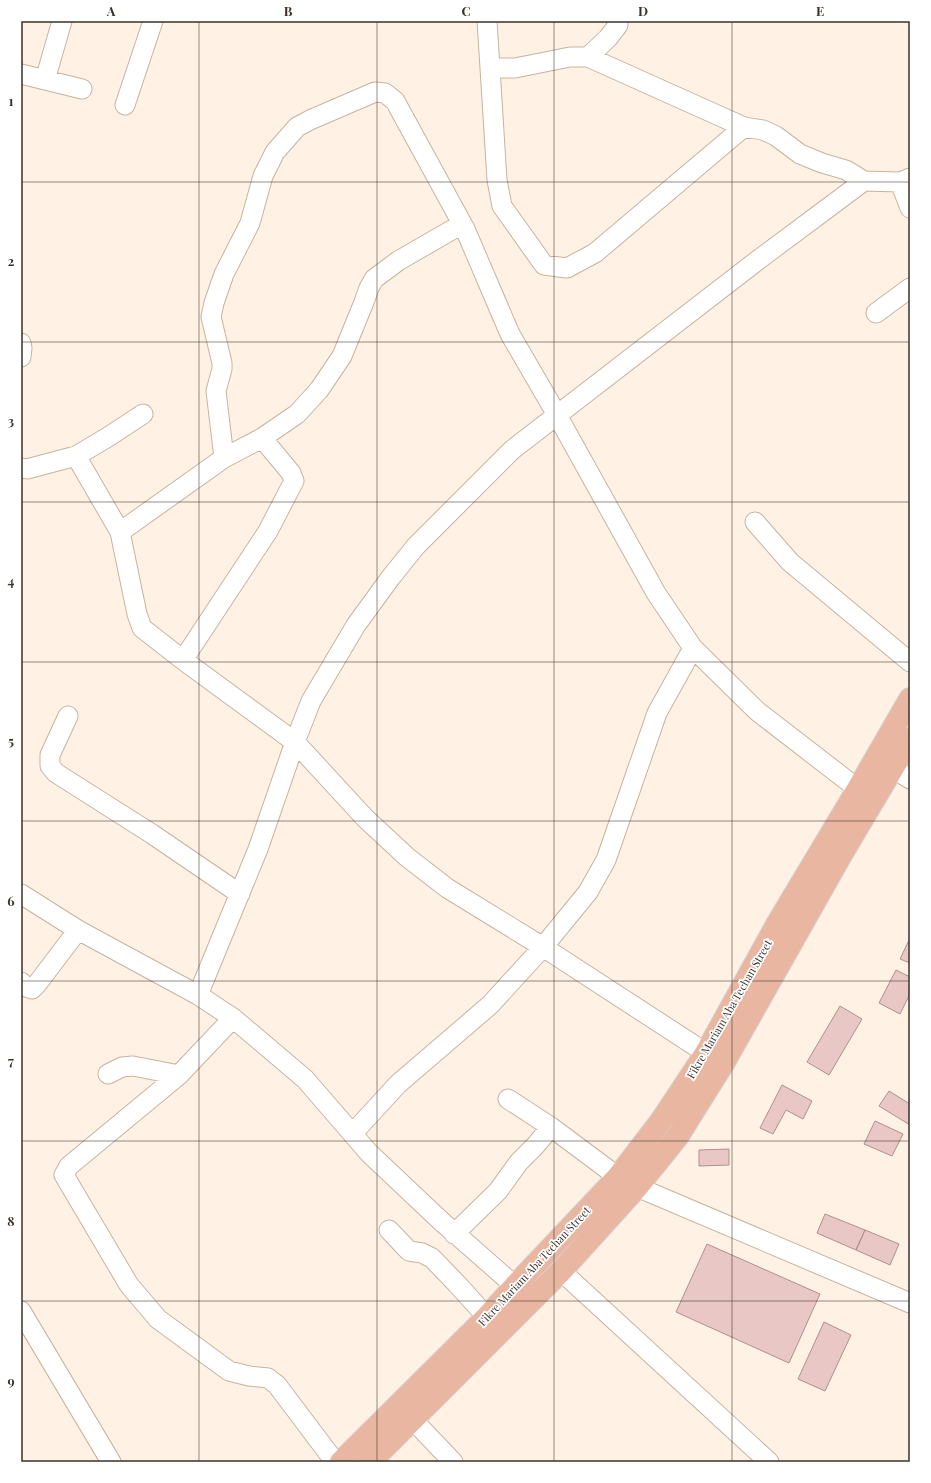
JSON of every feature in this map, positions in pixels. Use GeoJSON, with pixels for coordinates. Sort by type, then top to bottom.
{"type":"FeatureCollection","features":[{"type":"Feature","properties":{"kind":"main road","name":"Fikre Mariam Aba Techan Street"},"geometry":{"type":"LineString","coordinates":[[370,1462],[487,1317],[618,1177],[661,1121],[706,1054],[776,926],[858,789],[910,698]]}},
{"type":"Feature","properties":{"kind":"main road","name":"Fikre Mariam Aba Techan Street"},"geometry":{"type":"LineString","coordinates":[[342,1462],[402,1422],[561,1271],[637,1187],[678,1136],[901,774],[910,739]]}},
{"type":"Feature","properties":{"kind":"street"},"geometry":{"type":"LineString","coordinates":[[45,80],[62,21]]}},
{"type":"Feature","properties":{"kind":"street"},"geometry":{"type":"LineString","coordinates":[[125,105],[153,21]]}},
{"type":"Feature","properties":{"kind":"street"},"geometry":{"type":"LineString","coordinates":[[487,21],[497,180],[502,206],[544,264],[567,268],[595,253],[744,127]]}},
{"type":"Feature","properties":{"kind":"street"},"geometry":{"type":"LineString","coordinates":[[588,57],[608,38],[618,25],[617,21]]}},
{"type":"Feature","properties":{"kind":"street"},"geometry":{"type":"LineString","coordinates":[[490,68],[515,68],[570,57],[588,57],[744,127],[763,130],[776,136],[800,154],[822,163],[846,170],[864,181],[905,180],[910,208]]}},
{"type":"Feature","properties":{"kind":"street"},"geometry":{"type":"LineString","coordinates":[[21,74],[82,89]]}},
{"type":"Feature","properties":{"kind":"street"},"geometry":{"type":"LineString","coordinates":[[224,458],[216,391],[222,369],[222,363],[211,317],[224,274],[250,223],[263,176],[275,152],[297,128],[310,120],[374,92],[385,93],[395,101],[462,224],[510,334],[656,593],[693,648],[757,711],[858,789]]}},
{"type":"Feature","properties":{"kind":"street"},"geometry":{"type":"LineString","coordinates":[[198,995],[258,849],[311,701],[356,625],[416,546],[512,450],[758,260],[864,181]]}},
{"type":"Feature","properties":{"kind":"street"},"geometry":{"type":"LineString","coordinates":[[120,532],[224,458],[262,438],[297,414],[319,390],[342,356],[374,279],[409,254],[462,224]]}},
{"type":"Feature","properties":{"kind":"street"},"geometry":{"type":"LineString","coordinates":[[876,313],[910,288]]}},
{"type":"Feature","properties":{"kind":"street"},"geometry":{"type":"LineString","coordinates":[[21,343],[21,357]]}},
{"type":"Feature","properties":{"kind":"street"},"geometry":{"type":"LineString","coordinates":[[21,468],[28,469],[76,456],[143,414]]}},
{"type":"Feature","properties":{"kind":"street"},"geometry":{"type":"LineString","coordinates":[[183,660],[268,531],[294,481],[291,473],[262,438]]}},
{"type":"Feature","properties":{"kind":"street"},"geometry":{"type":"LineString","coordinates":[[76,456],[120,532],[137,614],[142,628],[183,660],[296,742],[365,818],[407,857],[447,888],[543,947],[706,1054]]}},
{"type":"Feature","properties":{"kind":"street"},"geometry":{"type":"LineString","coordinates":[[755,522],[790,562],[910,662]]}},
{"type":"Feature","properties":{"kind":"street"},"geometry":{"type":"LineString","coordinates":[[353,1133],[398,1084],[490,1005],[543,947],[588,892],[606,860],[657,713],[693,648]]}},
{"type":"Feature","properties":{"kind":"street"},"geometry":{"type":"LineString","coordinates":[[68,716],[50,756],[50,766],[56,773],[152,834],[240,894]]}},
{"type":"Feature","properties":{"kind":"street"},"geometry":{"type":"LineString","coordinates":[[21,894],[78,930],[198,995],[233,1018],[305,1079],[369,1153],[454,1234],[515,1286]]}},
{"type":"Feature","properties":{"kind":"street"},"geometry":{"type":"LineString","coordinates":[[21,982],[26,988],[32,989],[78,930]]}},
{"type":"Feature","properties":{"kind":"street"},"geometry":{"type":"LineString","coordinates":[[233,1018],[179,1076],[69,1166],[64,1175],[129,1285],[158,1319],[229,1370],[249,1376],[268,1378],[278,1385],[335,1462]]}},
{"type":"Feature","properties":{"kind":"street"},"geometry":{"type":"LineString","coordinates":[[108,1074],[122,1067],[133,1066],[179,1076]]}},
{"type":"Feature","properties":{"kind":"street"},"geometry":{"type":"LineString","coordinates":[[508,1099],[551,1127],[618,1177],[637,1187],[910,1303]]}},
{"type":"Feature","properties":{"kind":"street"},"geometry":{"type":"LineString","coordinates":[[454,1234],[498,1191],[519,1162],[551,1127]]}},
{"type":"Feature","properties":{"kind":"street"},"geometry":{"type":"LineString","coordinates":[[389,1230],[409,1251],[422,1253],[432,1258],[487,1317]]}},
{"type":"Feature","properties":{"kind":"street"},"geometry":{"type":"LineString","coordinates":[[561,1271],[769,1462]]}},
{"type":"Feature","properties":{"kind":"street"},"geometry":{"type":"LineString","coordinates":[[21,1311],[111,1462]]}},
{"type":"Feature","properties":{"kind":"street"},"geometry":{"type":"LineString","coordinates":[[402,1422],[453,1462]]}},
{"type":"Feature","properties":{"kind":"building"},"geometry":{"type":"Polygon","coordinates":[[[910,938],[910,963],[900,959],[910,938]]]}},
{"type":"Feature","properties":{"kind":"building"},"geometry":{"type":"Polygon","coordinates":[[[896,970],[910,977],[910,994],[900,1014],[879,1003],[896,970]]]}},
{"type":"Feature","properties":{"kind":"building"},"geometry":{"type":"Polygon","coordinates":[[[840,1006],[862,1019],[829,1075],[807,1062],[840,1006]]]}},
{"type":"Feature","properties":{"kind":"building"},"geometry":{"type":"Polygon","coordinates":[[[782,1085],[812,1101],[803,1119],[786,1110],[773,1134],[760,1128],[782,1085]]]}},
{"type":"Feature","properties":{"kind":"building"},"geometry":{"type":"Polygon","coordinates":[[[889,1091],[910,1104],[910,1125],[879,1106],[889,1091]]]}},
{"type":"Feature","properties":{"kind":"building"},"geometry":{"type":"Polygon","coordinates":[[[875,1121],[903,1134],[892,1156],[864,1144],[875,1121]]]}},
{"type":"Feature","properties":{"kind":"building"},"geometry":{"type":"Polygon","coordinates":[[[729,1149],[729,1165],[699,1166],[699,1150],[729,1149]]]}},
{"type":"Feature","properties":{"kind":"building"},"geometry":{"type":"Polygon","coordinates":[[[825,1214],[865,1230],[856,1250],[817,1233],[825,1214]]]}},
{"type":"Feature","properties":{"kind":"building"},"geometry":{"type":"Polygon","coordinates":[[[865,1230],[899,1244],[890,1265],[856,1250],[865,1230]]]}},
{"type":"Feature","properties":{"kind":"building"},"geometry":{"type":"Polygon","coordinates":[[[707,1244],[820,1294],[789,1363],[676,1312],[707,1244]]]}},
{"type":"Feature","properties":{"kind":"building"},"geometry":{"type":"Polygon","coordinates":[[[824,1322],[851,1335],[825,1391],[798,1379],[824,1322]]]}}]}
